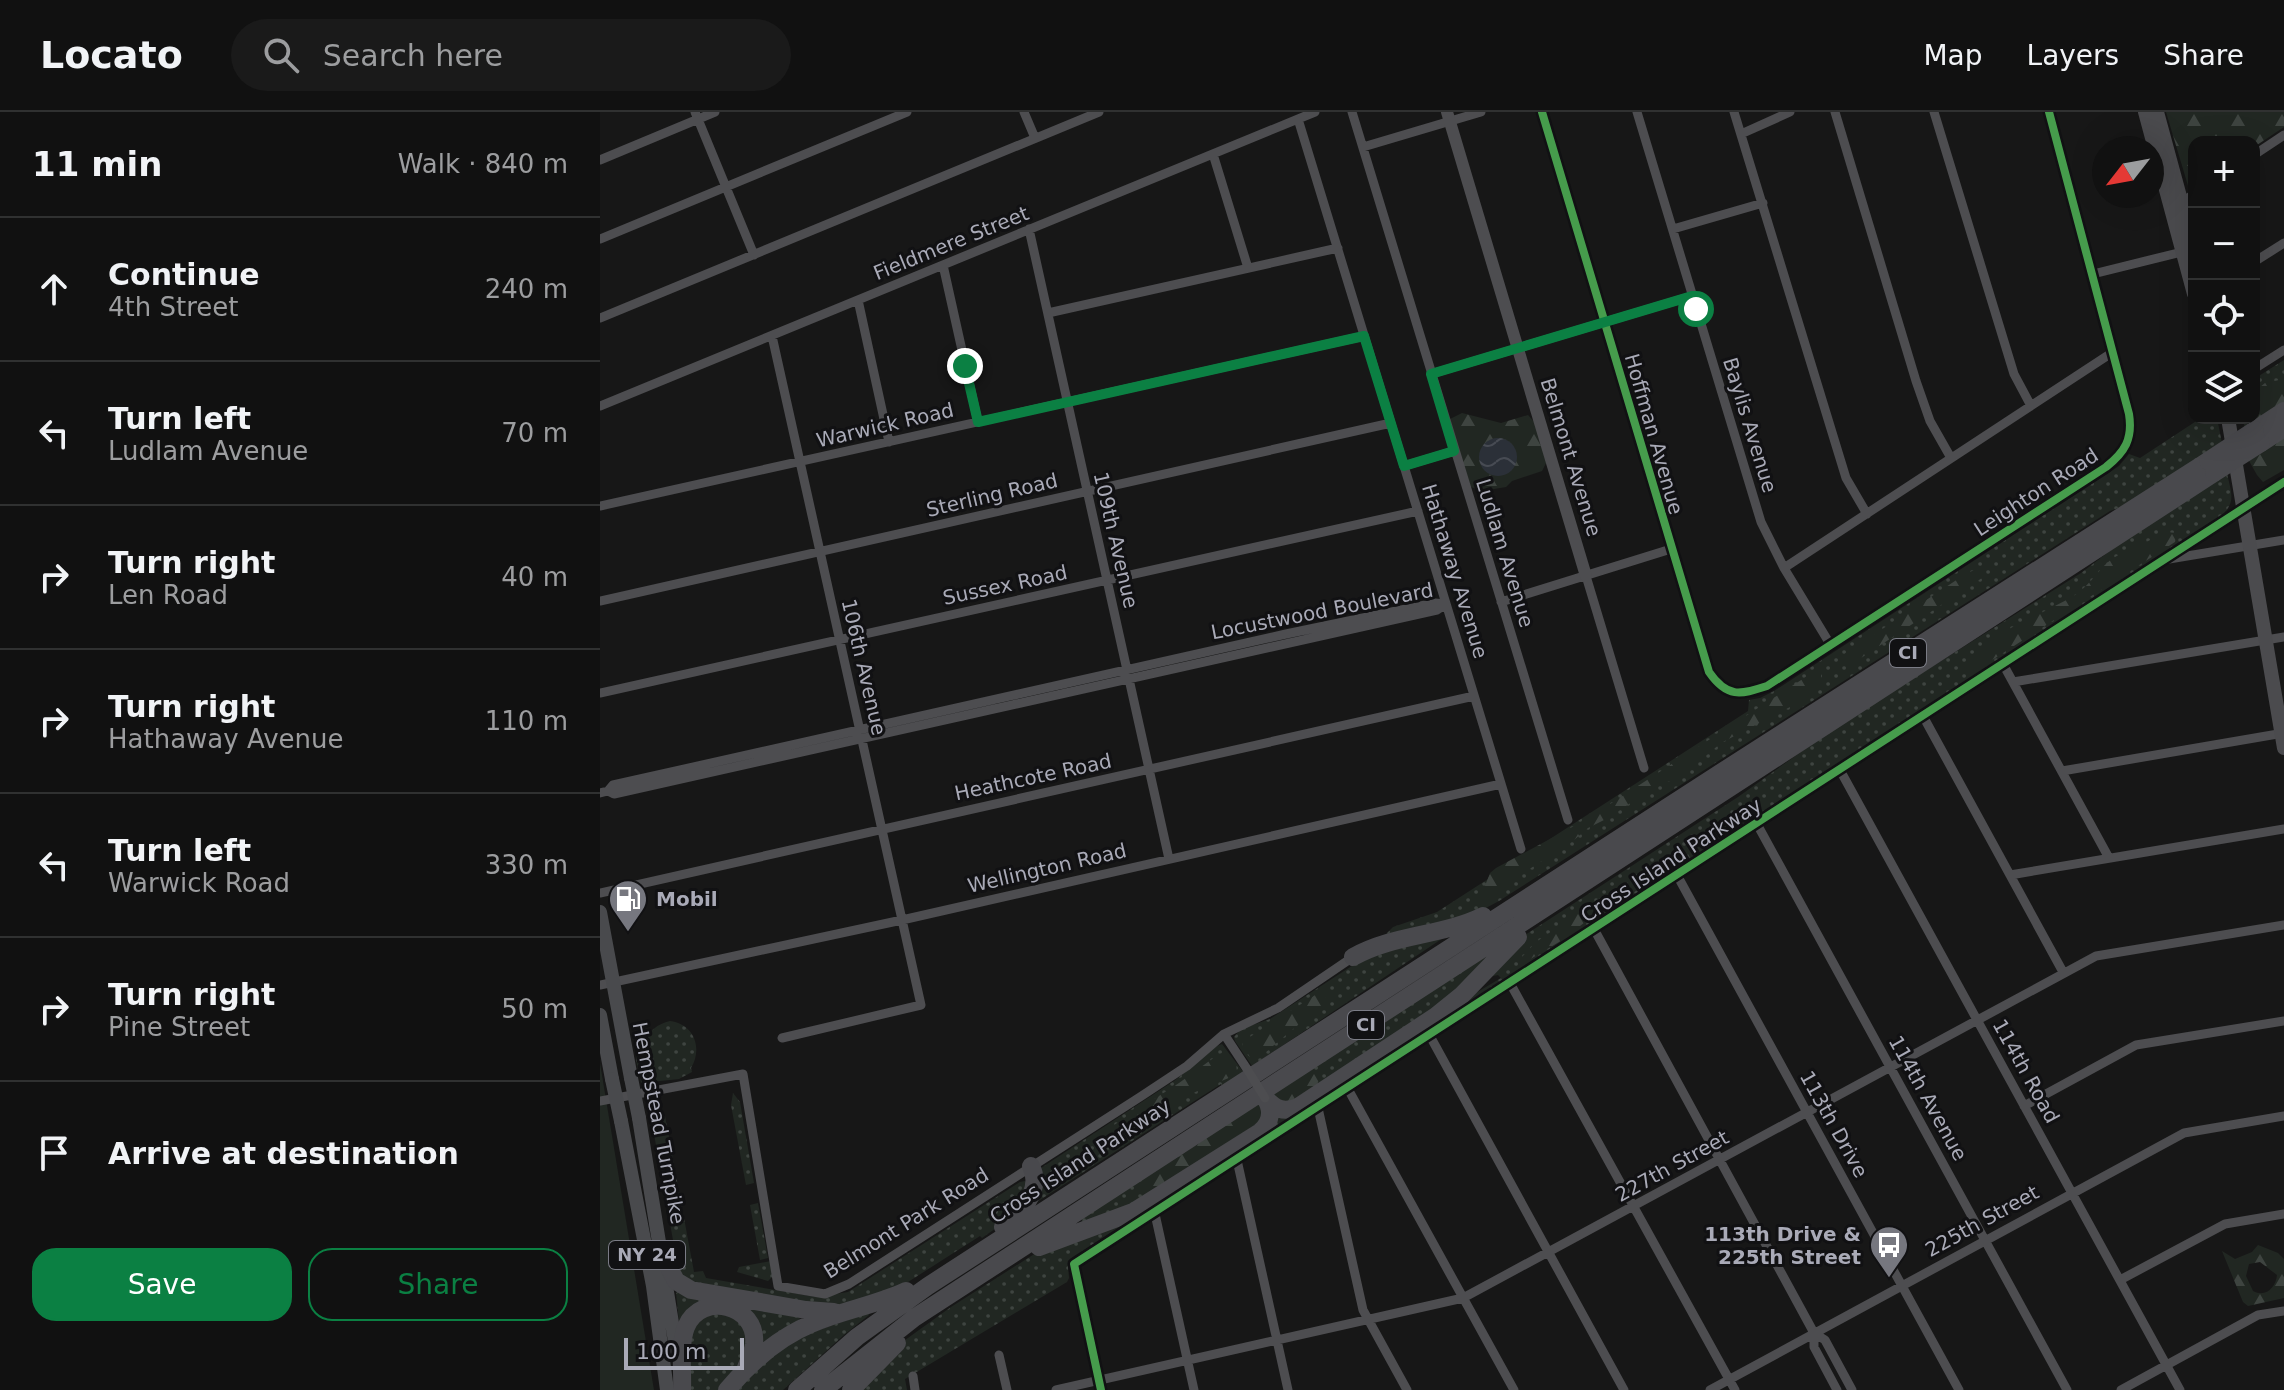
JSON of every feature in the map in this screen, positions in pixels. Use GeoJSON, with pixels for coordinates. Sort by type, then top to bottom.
{"type":"FeatureCollection","features":[{"type":"Feature","properties":{"kind":"highway","name":"Cross Island Parkway"},"geometry":{"type":"LineString","coordinates":[[823,1390],[885,1339],[954,1292],[1563,898],[2258,436],[2284,411]]}},
{"type":"Feature","properties":{"kind":"highway","name":"Cross Island Parkway"},"geometry":{"type":"LineString","coordinates":[[2258,436],[2284,428]]}},
{"type":"Feature","properties":{"kind":"highway","name":"Cross Island Parkway"},"geometry":{"type":"LineString","coordinates":[[797,1390],[869,1328],[958,1266],[1557,878],[2211,467]]}},
{"type":"Feature","properties":{"kind":"highway"},"geometry":{"type":"LineString","coordinates":[[1353,957],[1383,944],[1469,922],[1557,878]]}},
{"type":"Feature","properties":{"kind":"highway"},"geometry":{"type":"LineString","coordinates":[[1265,1098],[1279,1110],[1298,1107],[1428,1021],[1462,995],[1494,959],[1563,898]]}},
{"type":"Feature","properties":{"kind":"highway"},"geometry":{"type":"LineString","coordinates":[[997,1264],[1144,1206],[1264,1129],[1270,1113],[1265,1098]]}},
{"type":"Feature","properties":{"kind":"highway"},"geometry":{"type":"LineString","coordinates":[[727,1390],[745,1369],[789,1335],[808,1325],[880,1303],[958,1266],[1024,1207],[1034,1185],[1031,1166]]}},
{"type":"Feature","properties":{"kind":"highway"},"geometry":{"type":"LineString","coordinates":[[662,1254],[678,1283],[691,1290],[806,1310],[845,1312]]}},
{"type":"Feature","properties":{"kind":"highway"},"geometry":{"type":"LineString","coordinates":[[851,1390],[882,1356],[954,1292]]}},
{"type":"Feature","properties":{"kind":"highway"},"geometry":{"type":"LineString","coordinates":[[682,1390],[685,1329],[692,1317],[707,1307],[731,1308],[750,1324],[754,1344],[745,1369]]}},
{"type":"Feature","properties":{"kind":"main road"},"geometry":{"type":"LineString","coordinates":[[2145,112],[2182,202]]}},
{"type":"Feature","properties":{"kind":"main road"},"geometry":{"type":"LineString","coordinates":[[2157,112],[2182,202],[2188,237]]}},
{"type":"Feature","properties":{"kind":"main road"},"geometry":{"type":"LineString","coordinates":[[2229,424],[2283,738]]}},
{"type":"Feature","properties":{"kind":"main road","name":"Hempstead Turnpike"},"geometry":{"type":"LineString","coordinates":[[600,912],[606,983],[639,1118],[682,1390]]}},
{"type":"Feature","properties":{"kind":"main road","name":"Hempstead Turnpike"},"geometry":{"type":"LineString","coordinates":[[600,1015],[653,1286],[667,1390]]}},
{"type":"Feature","properties":{"kind":"street"},"geometry":{"type":"LineString","coordinates":[[600,160],[697,116],[715,112]]}},
{"type":"Feature","properties":{"kind":"street"},"geometry":{"type":"LineString","coordinates":[[600,239],[907,112]]}},
{"type":"Feature","properties":{"kind":"street"},"geometry":{"type":"LineString","coordinates":[[1024,112],[1035,138]]}},
{"type":"Feature","properties":{"kind":"street"},"geometry":{"type":"LineString","coordinates":[[600,318],[1099,112]]}},
{"type":"Feature","properties":{"kind":"street","name":"Fieldmere Street"},"geometry":{"type":"LineString","coordinates":[[600,406],[1315,112]]}},
{"type":"Feature","properties":{"kind":"street","name":"Ludlam Avenue"},"geometry":{"type":"LineString","coordinates":[[1352,112],[1568,820]]}},
{"type":"Feature","properties":{"kind":"street"},"geometry":{"type":"LineString","coordinates":[[1363,147],[1448,117],[1481,112]]}},
{"type":"Feature","properties":{"kind":"street","name":"Hoffman Avenue"},"geometry":{"type":"LineString","coordinates":[[1542,112],[1709,672]]}},
{"type":"Feature","properties":{"kind":"street","name":"Baylis Avenue"},"geometry":{"type":"LineString","coordinates":[[1637,112],[1761,522],[1784,568],[1830,644]]}},
{"type":"Feature","properties":{"kind":"street"},"geometry":{"type":"LineString","coordinates":[[1734,112],[1846,478],[1867,514]]}},
{"type":"Feature","properties":{"kind":"street"},"geometry":{"type":"LineString","coordinates":[[1741,134],[1790,112]]}},
{"type":"Feature","properties":{"kind":"street"},"geometry":{"type":"LineString","coordinates":[[1835,112],[1916,381],[1930,421],[1951,458]]}},
{"type":"Feature","properties":{"kind":"street"},"geometry":{"type":"LineString","coordinates":[[1934,112],[2014,374],[2031,406]]}},
{"type":"Feature","properties":{"kind":"street","name":"Leighton Road"},"geometry":{"type":"LineString","coordinates":[[1709,672],[1718,685],[1733,693],[1748,693],[1767,686],[2106,467],[2123,452],[2130,437],[2131,425],[2049,112]]}},
{"type":"Feature","properties":{"kind":"street"},"geometry":{"type":"LineString","coordinates":[[697,116],[754,255]]}},
{"type":"Feature","properties":{"kind":"street","name":"Belmont Avenue"},"geometry":{"type":"LineString","coordinates":[[1448,117],[1644,768]]}},
{"type":"Feature","properties":{"kind":"street","name":"Hathaway Avenue"},"geometry":{"type":"LineString","coordinates":[[1298,119],[1521,849]]}},
{"type":"Feature","properties":{"kind":"street"},"geometry":{"type":"LineString","coordinates":[[2260,151],[2284,135]]}},
{"type":"Feature","properties":{"kind":"street"},"geometry":{"type":"LineString","coordinates":[[1213,154],[1248,268]]}},
{"type":"Feature","properties":{"kind":"street"},"geometry":{"type":"LineString","coordinates":[[1673,229],[1763,203]]}},
{"type":"Feature","properties":{"kind":"street","name":"109th Avenue"},"geometry":{"type":"LineString","coordinates":[[1029,229],[1169,859]]}},
{"type":"Feature","properties":{"kind":"street"},"geometry":{"type":"LineString","coordinates":[[2260,258],[2284,243]]}},
{"type":"Feature","properties":{"kind":"street"},"geometry":{"type":"LineString","coordinates":[[1048,313],[1338,248]]}},
{"type":"Feature","properties":{"kind":"street"},"geometry":{"type":"LineString","coordinates":[[2093,274],[2188,250]]}},
{"type":"Feature","properties":{"kind":"street"},"geometry":{"type":"LineString","coordinates":[[943,265],[978,422]]}},
{"type":"Feature","properties":{"kind":"street"},"geometry":{"type":"LineString","coordinates":[[1431,374],[1692,296]]}},
{"type":"Feature","properties":{"kind":"street"},"geometry":{"type":"LineString","coordinates":[[858,300],[889,442]]}},
{"type":"Feature","properties":{"kind":"street","name":"106th Avenue"},"geometry":{"type":"LineString","coordinates":[[772,336],[921,1005],[782,1038]]}},
{"type":"Feature","properties":{"kind":"street","name":"Warwick Road"},"geometry":{"type":"LineString","coordinates":[[600,506],[1364,336]]}},
{"type":"Feature","properties":{"kind":"street"},"geometry":{"type":"LineString","coordinates":[[2260,365],[2284,350]]}},
{"type":"Feature","properties":{"kind":"street"},"geometry":{"type":"LineString","coordinates":[[1784,568],[2113,352]]}},
{"type":"Feature","properties":{"kind":"street","name":"Sterling Road"},"geometry":{"type":"LineString","coordinates":[[600,601],[1391,423]]}},
{"type":"Feature","properties":{"kind":"street"},"geometry":{"type":"LineString","coordinates":[[1404,466],[1454,451]]}},
{"type":"Feature","properties":{"kind":"street","name":"Cross Island Parkway"},"geometry":{"type":"LineString","coordinates":[[1100,1385],[1074,1264],[2284,482]]}},
{"type":"Feature","properties":{"kind":"street","name":"Sussex Road"},"geometry":{"type":"LineString","coordinates":[[600,693],[1418,511]]}},
{"type":"Feature","properties":{"kind":"street"},"geometry":{"type":"LineString","coordinates":[[2165,559],[2284,540]]}},
{"type":"Feature","properties":{"kind":"street"},"geometry":{"type":"LineString","coordinates":[[1501,602],[1671,549]]}},
{"type":"Feature","properties":{"kind":"street","name":"Locustwood Boulevard"},"geometry":{"type":"LineString","coordinates":[[604,792],[614,794],[718,766],[1288,639],[1437,610],[1446,604]]}},
{"type":"Feature","properties":{"kind":"street"},"geometry":{"type":"LineString","coordinates":[[2013,682],[2284,637]]}},
{"type":"Feature","properties":{"kind":"street"},"geometry":{"type":"LineString","coordinates":[[2003,664],[2109,858]]}},
{"type":"Feature","properties":{"kind":"street","name":"Heathcote Road"},"geometry":{"type":"LineString","coordinates":[[600,893],[1474,696]]}},
{"type":"Feature","properties":{"kind":"street"},"geometry":{"type":"LineString","coordinates":[[1923,716],[2063,972]]}},
{"type":"Feature","properties":{"kind":"street"},"geometry":{"type":"LineString","coordinates":[[2062,771],[2283,738]]}},
{"type":"Feature","properties":{"kind":"street","name":"114th Road"},"geometry":{"type":"LineString","coordinates":[[1840,770],[2180,1390]]}},
{"type":"Feature","properties":{"kind":"street","name":"Wellington Road"},"geometry":{"type":"LineString","coordinates":[[606,983],[902,920],[1501,784]]}},
{"type":"Feature","properties":{"kind":"street","name":"114th Avenue"},"geometry":{"type":"LineString","coordinates":[[1757,824],[2067,1390]]}},
{"type":"Feature","properties":{"kind":"street"},"geometry":{"type":"LineString","coordinates":[[2010,875],[2284,829]]}},
{"type":"Feature","properties":{"kind":"street","name":"113th Drive"},"geometry":{"type":"LineString","coordinates":[[1677,875],[1959,1390]]}},
{"type":"Feature","properties":{"kind":"street","name":"227th Street"},"geometry":{"type":"LineString","coordinates":[[1056,1390],[1100,1385],[1188,1361],[1463,1298],[2096,956],[2284,925]]}},
{"type":"Feature","properties":{"kind":"street"},"geometry":{"type":"LineString","coordinates":[[1594,929],[1814,1333],[1814,1347],[1837,1390]]}},
{"type":"Feature","properties":{"kind":"street","name":"Belmont Park Road"},"geometry":{"type":"LineString","coordinates":[[600,1101],[743,1074],[778,1286],[825,1294],[849,1284],[1187,1066],[1224,1034],[1278,1008],[1353,957]]}},
{"type":"Feature","properties":{"kind":"street"},"geometry":{"type":"LineString","coordinates":[[1510,983],[1735,1390]]}},
{"type":"Feature","properties":{"kind":"street"},"geometry":{"type":"LineString","coordinates":[[2024,1106],[2136,1045],[2284,1021]]}},
{"type":"Feature","properties":{"kind":"street"},"geometry":{"type":"LineString","coordinates":[[1224,1034],[1265,1098]]}},
{"type":"Feature","properties":{"kind":"street"},"geometry":{"type":"LineString","coordinates":[[1430,1036],[1624,1390]]}},
{"type":"Feature","properties":{"kind":"street"},"geometry":{"type":"LineString","coordinates":[[1348,1089],[1514,1390]]}},
{"type":"Feature","properties":{"kind":"street"},"geometry":{"type":"LineString","coordinates":[[1318,1108],[1363,1310],[1407,1390]]}},
{"type":"Feature","properties":{"kind":"street","name":"225th Street"},"geometry":{"type":"LineString","coordinates":[[1710,1390],[2184,1133],[2284,1116]]}},
{"type":"Feature","properties":{"kind":"street"},"geometry":{"type":"LineString","coordinates":[[1237,1160],[1288,1390]]}},
{"type":"Feature","properties":{"kind":"street"},"geometry":{"type":"LineString","coordinates":[[1155,1214],[1194,1390]]}},
{"type":"Feature","properties":{"kind":"street"},"geometry":{"type":"LineString","coordinates":[[2120,1280],[2225,1224],[2284,1214]]}},
{"type":"Feature","properties":{"kind":"street"},"geometry":{"type":"LineString","coordinates":[[2121,1390],[2258,1315],[2284,1311]]}},
{"type":"Feature","properties":{"kind":"street"},"geometry":{"type":"LineString","coordinates":[[1814,1333],[1825,1340],[1852,1390]]}},
{"type":"Feature","properties":{"kind":"street"},"geometry":{"type":"LineString","coordinates":[[999,1355],[1007,1390]]}},
{"type":"Feature","properties":{"kind":"street"},"geometry":{"type":"LineString","coordinates":[[913,1376],[915,1390]]}},
{"type":"Feature","properties":{"kind":"green space"},"geometry":{"type":"Polygon","coordinates":[[[2166,112],[2284,112],[2284,127],[2260,143],[2260,136],[2188,136],[2188,186],[2166,112]]]}},
{"type":"Feature","properties":{"kind":"green space"},"geometry":{"type":"Polygon","coordinates":[[[2284,360],[2284,402],[2260,418],[2260,375],[2284,360]]]}},
{"type":"Feature","properties":{"kind":"green space"},"geometry":{"type":"Polygon","coordinates":[[[2284,379],[2284,402],[2260,418],[2260,387],[2284,379]]]}},
{"type":"Feature","properties":{"kind":"green space"},"geometry":{"type":"Polygon","coordinates":[[[1462,413],[1501,423],[1528,415],[1536,424],[1547,461],[1542,471],[1512,481],[1506,487],[1482,491],[1471,487],[1450,419],[1462,413]]]}},
{"type":"Feature","properties":{"kind":"green space"},"geometry":{"type":"Polygon","coordinates":[[[2192,424],[2218,424],[2222,443],[2124,506],[2110,511],[1499,901],[1467,918],[1383,937],[1393,927],[1437,912],[1748,711],[1749,700],[1774,691],[2119,466],[2129,454],[2140,458],[2192,424]]]}},
{"type":"Feature","properties":{"kind":"green space"},"geometry":{"type":"Polygon","coordinates":[[[2284,436],[2284,470],[2263,482],[2248,459],[2284,436]]]}},
{"type":"Feature","properties":{"kind":"green space"},"geometry":{"type":"Polygon","coordinates":[[[2227,473],[2231,502],[2220,517],[1075,1256],[1068,1267],[1067,1282],[905,1379],[907,1390],[857,1390],[901,1343],[951,1307],[1039,1251],[1115,1224],[1275,1113],[1501,978],[1498,975],[1488,977],[1525,935],[1738,797],[1833,729],[2081,573],[2144,525],[2227,473]]]}},
{"type":"Feature","properties":{"kind":"green space"},"geometry":{"type":"Polygon","coordinates":[[[2165,532],[2177,533],[2175,542],[1969,675],[1958,672],[1982,646],[2075,595],[2115,557],[2165,532]]]}},
{"type":"Feature","properties":{"kind":"green space"},"geometry":{"type":"Polygon","coordinates":[[[1982,566],[1986,571],[1982,578],[1852,664],[1838,664],[1840,657],[1982,566]]]}},
{"type":"Feature","properties":{"kind":"green space"},"geometry":{"type":"Polygon","coordinates":[[[1815,671],[1821,674],[1821,682],[1813,695],[1721,743],[1683,775],[1650,790],[1588,828],[1520,875],[1500,897],[1486,903],[1479,901],[1490,873],[1496,868],[1587,819],[1815,671]]]}},
{"type":"Feature","properties":{"kind":"green space"},"geometry":{"type":"Polygon","coordinates":[[[1722,817],[1737,817],[1742,821],[1666,874],[1597,913],[1559,942],[1527,961],[1520,959],[1536,942],[1612,890],[1676,859],[1693,838],[1722,817]]]}},
{"type":"Feature","properties":{"kind":"green space"},"geometry":{"type":"Polygon","coordinates":[[[1443,938],[1252,1066],[1235,1041],[1234,1037],[1241,1029],[1270,1019],[1375,951],[1443,938]]]}},
{"type":"Feature","properties":{"kind":"green space"},"geometry":{"type":"Polygon","coordinates":[[[1494,949],[1458,992],[1318,1086],[1280,1088],[1494,949]]]}},
{"type":"Feature","properties":{"kind":"green space"},"geometry":{"type":"Polygon","coordinates":[[[1323,990],[1327,995],[1323,1004],[1260,1057],[1250,1057],[1244,1052],[1242,1042],[1323,990]]]}},
{"type":"Feature","properties":{"kind":"green space"},"geometry":{"type":"Polygon","coordinates":[[[670,1021],[685,1027],[694,1038],[696,1053],[692,1072],[679,1079],[641,1083],[636,1060],[640,1042],[643,1043],[661,1024],[670,1021]]]}},
{"type":"Feature","properties":{"kind":"green space"},"geometry":{"type":"Polygon","coordinates":[[[1222,1044],[1244,1073],[1223,1087],[1221,1084],[1029,1207],[1041,1168],[1174,1081],[1222,1044]]]}},
{"type":"Feature","properties":{"kind":"green space"},"geometry":{"type":"Polygon","coordinates":[[[1227,1052],[1236,1064],[1237,1072],[1231,1077],[1193,1093],[1162,1115],[1144,1121],[1113,1142],[1098,1145],[1097,1136],[1219,1054],[1227,1052]]]}},
{"type":"Feature","properties":{"kind":"green space"},"geometry":{"type":"Polygon","coordinates":[[[600,1063],[654,1390],[600,1390],[600,1063]]]}},
{"type":"Feature","properties":{"kind":"green space"},"geometry":{"type":"Polygon","coordinates":[[[1306,1071],[1320,1072],[1317,1084],[1307,1094],[1287,1103],[1271,1094],[1306,1071]]]}},
{"type":"Feature","properties":{"kind":"green space"},"geometry":{"type":"Polygon","coordinates":[[[733,1093],[740,1102],[754,1183],[746,1185],[731,1105],[733,1093]]]}},
{"type":"Feature","properties":{"kind":"green space"},"geometry":{"type":"Polygon","coordinates":[[[1261,1100],[1132,1206],[1080,1225],[1084,1215],[1183,1151],[1186,1153],[1261,1100]]]}},
{"type":"Feature","properties":{"kind":"green space"},"geometry":{"type":"Polygon","coordinates":[[[1261,1100],[1261,1123],[1149,1192],[1142,1191],[1141,1183],[1261,1100]]]}},
{"type":"Feature","properties":{"kind":"green space"},"geometry":{"type":"Polygon","coordinates":[[[657,1104],[661,1116],[665,1116],[694,1272],[703,1271],[706,1278],[816,1297],[848,1292],[1020,1182],[1027,1184],[1006,1221],[982,1238],[980,1236],[908,1282],[834,1308],[680,1279],[649,1106],[657,1104]]]}},
{"type":"Feature","properties":{"kind":"green space"},"geometry":{"type":"Polygon","coordinates":[[[758,1203],[768,1258],[760,1260],[750,1205],[758,1203]]]}},
{"type":"Feature","properties":{"kind":"green space"},"geometry":{"type":"Polygon","coordinates":[[[2258,1245],[2278,1253],[2284,1259],[2284,1298],[2248,1306],[2243,1302],[2222,1251],[2235,1259],[2252,1252],[2258,1245]],[[2260,1262],[2249,1264],[2246,1276],[2253,1291],[2262,1293],[2275,1284],[2277,1275],[2260,1262]]]}},
{"type":"Feature","properties":{"kind":"green space"},"geometry":{"type":"Polygon","coordinates":[[[771,1261],[773,1276],[768,1281],[737,1272],[739,1267],[771,1261]]]}},
{"type":"Feature","properties":{"kind":"green space"},"geometry":{"type":"Polygon","coordinates":[[[679,1291],[801,1313],[799,1321],[762,1348],[736,1305],[679,1321],[676,1293],[679,1291]]]}},
{"type":"Feature","properties":{"kind":"green space"},"geometry":{"type":"Polygon","coordinates":[[[706,1311],[740,1318],[750,1350],[720,1390],[691,1390],[685,1339],[706,1311]]]}},
{"type":"Feature","properties":{"kind":"green space"},"geometry":{"type":"Polygon","coordinates":[[[868,1313],[783,1390],[734,1390],[787,1341],[868,1313]]]}},
{"type":"Feature","properties":{"kind":"water"},"geometry":{"type":"Polygon","coordinates":[[[1498,438],[1512,443],[1517,457],[1512,471],[1498,476],[1484,471],[1479,457],[1484,443],[1498,438]]]}},
{"type":"Feature","properties":{"kind":"cycle path"},"geometry":{"type":"LineString","coordinates":[[1542,112],[1709,672],[1722,686],[1735,692],[1767,686],[2106,467],[2126,444],[2130,431],[2129,414],[2049,112]]}},
{"type":"Feature","properties":{"kind":"cycle path"},"geometry":{"type":"LineString","coordinates":[[1101,1390],[1074,1264],[2284,482]]}},
{"type":"Feature","properties":{"kind":"place","name":"Mobil"},"geometry":{"type":"Point","coordinates":[628,933]}},
{"type":"Feature","properties":{"kind":"place","name":"113th Drive & 225th Street"},"geometry":{"type":"Point","coordinates":[1889,1279]}},
{"type":"Feature","properties":{"kind":"route"},"geometry":{"type":"LineString","coordinates":[[965,366],[978,422],[1364,336],[1404,466],[1454,451],[1431,374],[1692,296],[1696,309]]}}]}
